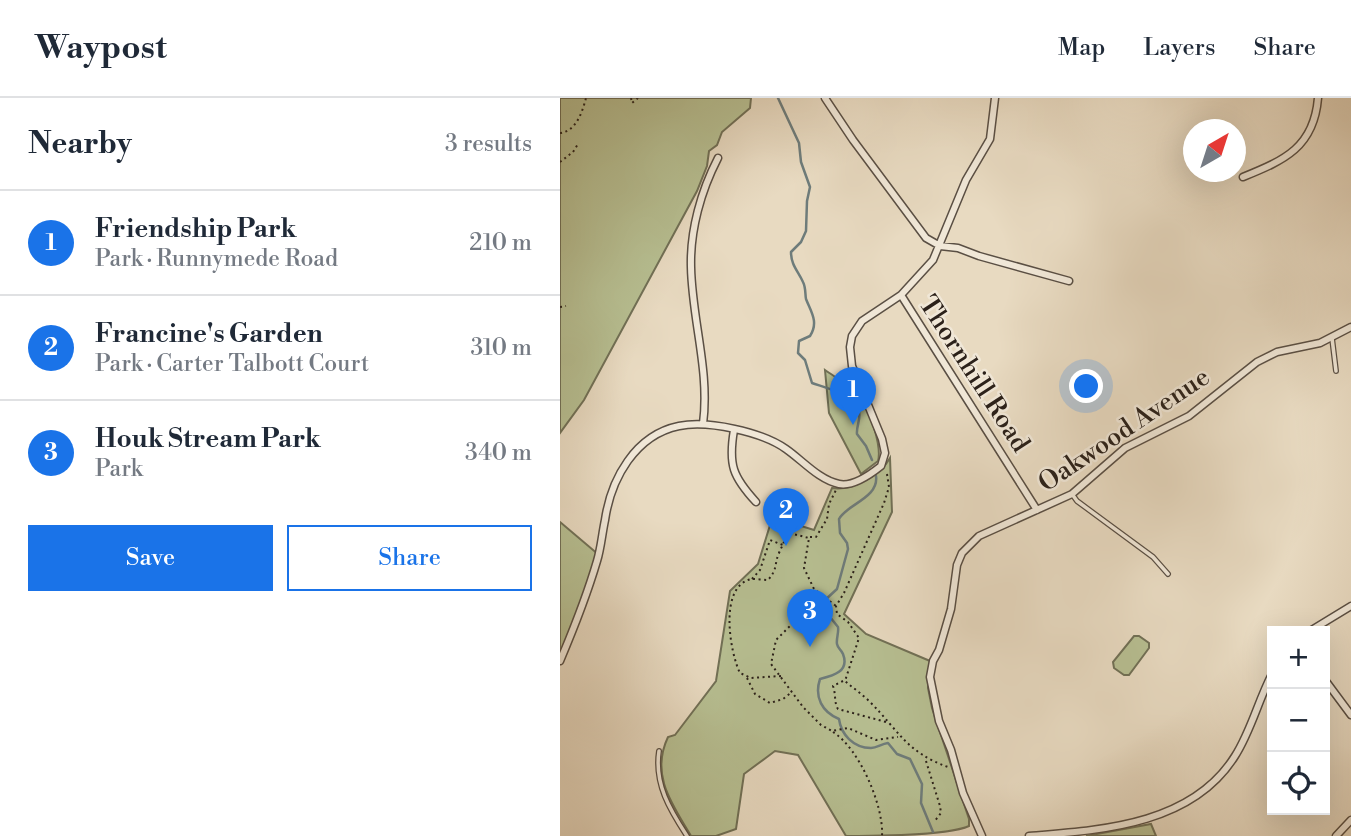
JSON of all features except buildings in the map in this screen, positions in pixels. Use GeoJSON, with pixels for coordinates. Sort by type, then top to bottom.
{"type":"FeatureCollection","features":[{"type":"Feature","properties":{"kind":"street"},"geometry":{"type":"LineString","coordinates":[[825,98],[926,238],[940,246],[958,248],[1069,282]]}},
{"type":"Feature","properties":{"kind":"street"},"geometry":{"type":"LineString","coordinates":[[560,661],[597,560],[605,518],[620,475],[629,458],[644,442],[668,429],[703,424],[734,430],[772,441],[837,484],[854,482],[875,471],[884,462],[882,439],[855,374],[850,347],[852,336],[862,321],[901,295],[930,265],[966,180],[990,139],[995,98]]}},
{"type":"Feature","properties":{"kind":"street"},"geometry":{"type":"LineString","coordinates":[[1246,176],[1280,159],[1303,143],[1316,119],[1318,98]]}},
{"type":"Feature","properties":{"kind":"street"},"geometry":{"type":"LineString","coordinates":[[703,424],[703,363],[692,286],[691,255],[697,215],[718,158]]}},
{"type":"Feature","properties":{"kind":"street","name":"Thornhill Road"},"geometry":{"type":"LineString","coordinates":[[901,295],[1037,510]]}},
{"type":"Feature","properties":{"kind":"street","name":"Oakwood Avenue"},"geometry":{"type":"LineString","coordinates":[[982,836],[963,793],[935,706],[930,677],[951,609],[957,565],[962,552],[974,539],[1072,494],[1125,448],[1189,416],[1257,362],[1277,352],[1320,343],[1351,327]]}},
{"type":"Feature","properties":{"kind":"street"},"geometry":{"type":"LineString","coordinates":[[734,430],[731,455],[734,473],[743,489],[756,502]]}},
{"type":"Feature","properties":{"kind":"street"},"geometry":{"type":"LineString","coordinates":[[1318,626],[1351,606]]}},
{"type":"Feature","properties":{"kind":"street"},"geometry":{"type":"LineString","coordinates":[[1029,836],[1087,831],[1138,822],[1189,802],[1216,780],[1234,758],[1267,685]]}},
{"type":"Feature","properties":{"kind":"street"},"geometry":{"type":"LineString","coordinates":[[1330,687],[1351,715]]}},
{"type":"Feature","properties":{"kind":"street"},"geometry":{"type":"LineString","coordinates":[[1336,836],[1351,820]]}},
{"type":"Feature","properties":{"kind":"lane"},"geometry":{"type":"LineString","coordinates":[[1332,336],[1336,371]]}},
{"type":"Feature","properties":{"kind":"lane"},"geometry":{"type":"LineString","coordinates":[[1072,494],[1077,501],[1153,557],[1168,575]]}},
{"type":"Feature","properties":{"kind":"lane"},"geometry":{"type":"LineString","coordinates":[[659,751],[658,771],[662,790],[687,836]]}},
{"type":"Feature","properties":{"kind":"path"},"geometry":{"type":"LineString","coordinates":[[560,133],[573,128],[586,98]]}},
{"type":"Feature","properties":{"kind":"path"},"geometry":{"type":"LineString","coordinates":[[631,98],[632,103],[638,98]]}},
{"type":"Feature","properties":{"kind":"path"},"geometry":{"type":"LineString","coordinates":[[560,162],[573,152],[578,144]]}},
{"type":"Feature","properties":{"kind":"path"},"geometry":{"type":"LineString","coordinates":[[560,307],[566,306]]}},
{"type":"Feature","properties":{"kind":"path"},"geometry":{"type":"LineString","coordinates":[[887,474],[888,487],[884,503],[836,606],[837,614],[848,622],[859,638],[845,681],[833,687],[838,709],[887,723]]}},
{"type":"Feature","properties":{"kind":"path"},"geometry":{"type":"LineString","coordinates":[[751,579],[768,580],[775,573],[786,532],[809,538],[816,537],[827,519],[829,504],[837,484]]}},
{"type":"Feature","properties":{"kind":"path"},"geometry":{"type":"LineString","coordinates":[[809,538],[804,568],[814,589],[836,606]]}},
{"type":"Feature","properties":{"kind":"path"},"geometry":{"type":"LineString","coordinates":[[784,545],[770,540],[760,570],[739,586],[733,597],[728,622],[738,669],[747,677],[755,694],[770,703],[793,692]]}},
{"type":"Feature","properties":{"kind":"path"},"geometry":{"type":"LineString","coordinates":[[814,589],[795,621],[776,640],[771,664],[803,707],[821,725],[841,737],[869,782],[882,836]]}},
{"type":"Feature","properties":{"kind":"path"},"geometry":{"type":"LineString","coordinates":[[747,677],[781,676]]}},
{"type":"Feature","properties":{"kind":"path"},"geometry":{"type":"LineString","coordinates":[[845,681],[871,703],[887,723],[926,759],[957,771]]}},
{"type":"Feature","properties":{"kind":"path"},"geometry":{"type":"LineString","coordinates":[[832,732],[854,730],[876,740],[900,736]]}},
{"type":"Feature","properties":{"kind":"path"},"geometry":{"type":"LineString","coordinates":[[926,759],[941,813],[934,822]]}},
{"type":"Feature","properties":{"kind":"green space"},"geometry":{"type":"Polygon","coordinates":[[[560,98],[751,98],[750,108],[722,132],[717,145],[709,151],[707,166],[697,191],[584,400],[560,433],[560,98]]]}},
{"type":"Feature","properties":{"kind":"green space"},"geometry":{"type":"Polygon","coordinates":[[[825,370],[858,394],[871,420],[877,438],[878,461],[861,474],[829,413],[825,370]]]}},
{"type":"Feature","properties":{"kind":"green space"},"geometry":{"type":"Polygon","coordinates":[[[890,458],[892,512],[844,614],[866,634],[930,661],[928,688],[932,708],[969,826],[928,834],[846,836],[798,755],[775,751],[744,774],[736,829],[716,836],[691,836],[671,801],[662,777],[663,751],[668,737],[675,735],[716,681],[730,591],[758,564],[771,522],[785,521],[814,530],[832,488],[848,487],[865,481],[880,471],[890,458]]]}},
{"type":"Feature","properties":{"kind":"green space"},"geometry":{"type":"Polygon","coordinates":[[[560,522],[599,555],[560,661],[560,522]]]}},
{"type":"Feature","properties":{"kind":"green space"},"geometry":{"type":"Polygon","coordinates":[[[1134,636],[1139,636],[1149,643],[1149,648],[1129,675],[1124,675],[1114,668],[1113,662],[1134,636]]]}},
{"type":"Feature","properties":{"kind":"green space"},"geometry":{"type":"Polygon","coordinates":[[[1151,824],[1156,836],[1086,836],[1151,824]]]}},
{"type":"Feature","properties":{"kind":"waterway"},"geometry":{"type":"LineString","coordinates":[[778,98],[799,143],[801,162],[810,187],[806,231],[801,242],[791,252],[793,264],[804,284],[814,322],[810,336],[799,341],[798,353],[805,360],[812,383],[846,396],[856,406],[859,415],[857,434],[872,460]]}},
{"type":"Feature","properties":{"kind":"waterway"},"geometry":{"type":"LineString","coordinates":[[876,476],[873,490],[839,519],[840,533],[848,549],[837,589],[824,601],[822,607],[838,627],[837,644],[845,660],[839,672],[820,679],[818,692],[824,708],[839,719],[842,730],[853,743],[871,748],[888,743],[897,754],[910,759],[922,784],[921,803],[933,832]]}},
{"type":"Feature","properties":{"kind":"place","name":"Friendship Park"},"geometry":{"type":"Point","coordinates":[853,425]}},
{"type":"Feature","properties":{"kind":"place","name":"Francine's Garden"},"geometry":{"type":"Point","coordinates":[786,546]}},
{"type":"Feature","properties":{"kind":"place","name":"Houk Stream Park"},"geometry":{"type":"Point","coordinates":[810,647]}}]}
